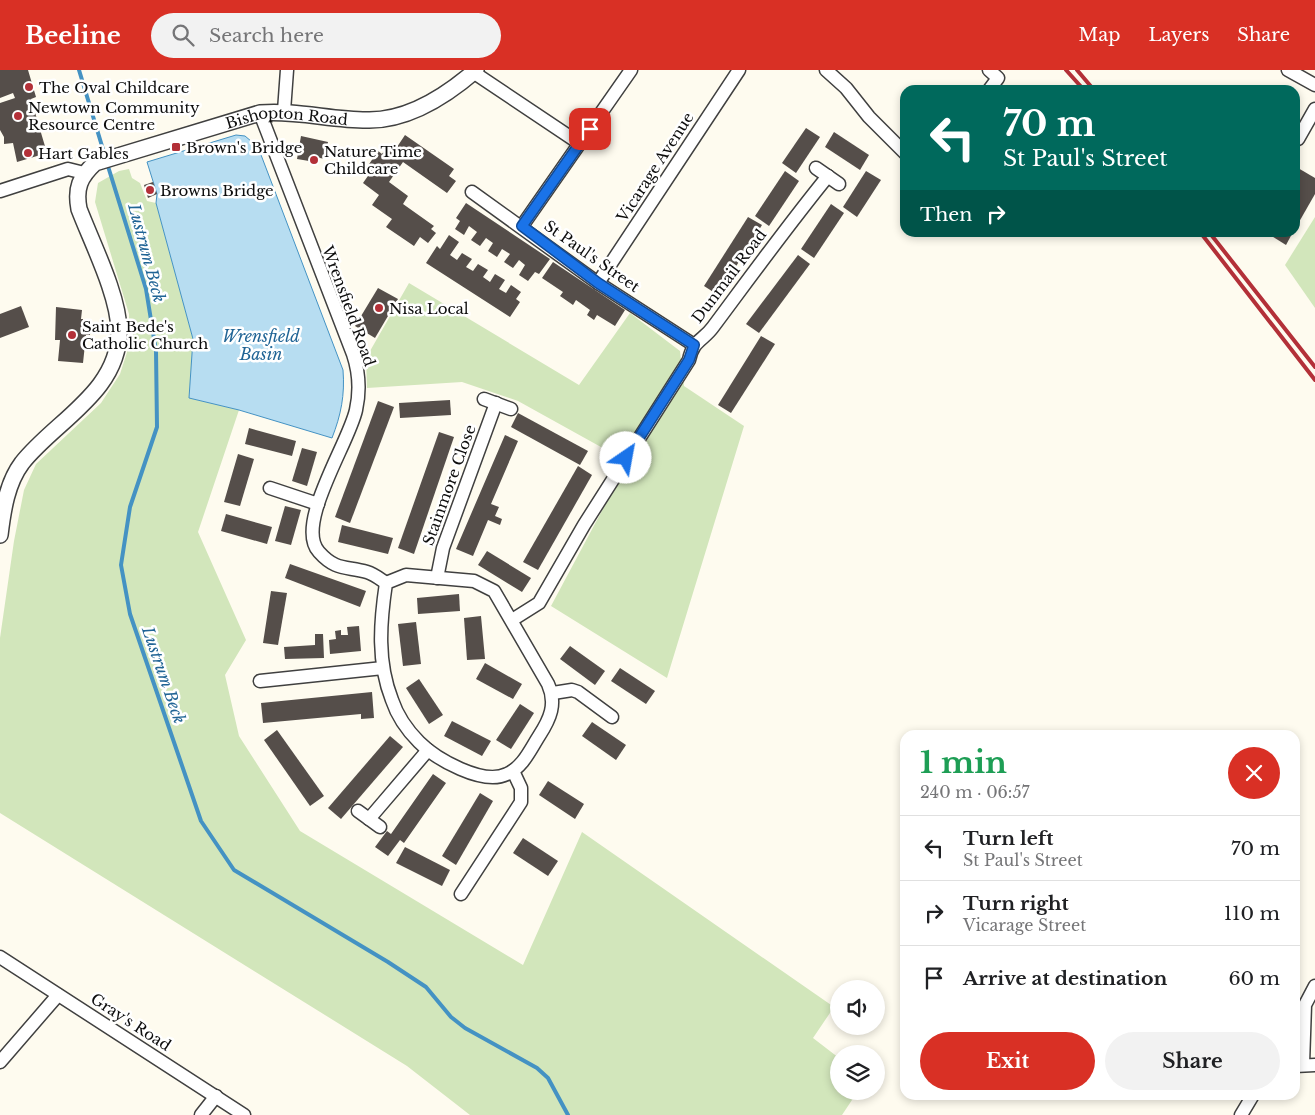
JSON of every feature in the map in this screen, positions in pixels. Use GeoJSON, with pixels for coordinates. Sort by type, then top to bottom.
{"type":"FeatureCollection","features":[{"type":"Feature","properties":{"kind":"street"},"geometry":{"type":"LineString","coordinates":[[284,111],[287,70]]}},
{"type":"Feature","properties":{"kind":"street"},"geometry":{"type":"LineString","coordinates":[[522,226],[631,70]]}},
{"type":"Feature","properties":{"kind":"street","name":"Vicarage Avenue"},"geometry":{"type":"LineString","coordinates":[[598,283],[739,70]]}},
{"type":"Feature","properties":{"kind":"street"},"geometry":{"type":"LineString","coordinates":[[826,70],[846,88],[869,116],[900,148]]}},
{"type":"Feature","properties":{"kind":"street"},"geometry":{"type":"LineString","coordinates":[[1288,70],[1315,85]]}},
{"type":"Feature","properties":{"kind":"street"},"geometry":{"type":"LineString","coordinates":[[475,71],[580,144]]}},
{"type":"Feature","properties":{"kind":"street","name":"Bishopton Road"},"geometry":{"type":"LineString","coordinates":[[90,168],[117,156],[260,113],[284,111],[368,120],[402,115],[428,105],[475,71]]}},
{"type":"Feature","properties":{"kind":"street"},"geometry":{"type":"LineString","coordinates":[[1300,135],[1315,109]]}},
{"type":"Feature","properties":{"kind":"street","name":"Wrensfield Road"},"geometry":{"type":"LineString","coordinates":[[260,113],[352,354],[358,376],[358,394],[352,424],[318,504],[312,523],[314,547],[320,554],[337,566],[365,571],[386,584]]}},
{"type":"Feature","properties":{"kind":"street"},"geometry":{"type":"LineString","coordinates":[[0,191],[68,169],[90,168]]}},
{"type":"Feature","properties":{"kind":"street"},"geometry":{"type":"LineString","coordinates":[[0,535],[8,489],[21,464],[38,445],[78,411],[106,374],[115,353],[119,332],[116,307],[79,209],[76,195],[78,184],[90,168]]}},
{"type":"Feature","properties":{"kind":"street"},"geometry":{"type":"LineString","coordinates":[[816,168],[839,184]]}},
{"type":"Feature","properties":{"kind":"street","name":"Dunmail Road"},"geometry":{"type":"LineString","coordinates":[[512,620],[539,603],[584,525],[689,360],[694,345],[711,330],[776,241],[828,176]]}},
{"type":"Feature","properties":{"kind":"street","name":"St Paul's Street"},"geometry":{"type":"LineString","coordinates":[[472,192],[522,226],[598,283],[694,345]]}},
{"type":"Feature","properties":{"kind":"street","name":"Stainmore Close"},"geometry":{"type":"LineString","coordinates":[[437,578],[443,548],[490,401],[511,409]]}},
{"type":"Feature","properties":{"kind":"street"},"geometry":{"type":"LineString","coordinates":[[270,488],[318,504]]}},
{"type":"Feature","properties":{"kind":"street"},"geometry":{"type":"LineString","coordinates":[[406,575],[474,581],[486,585],[500,598],[512,620],[553,693],[552,712],[524,760],[513,771],[497,777],[482,777],[428,750],[412,735],[396,710],[383,668],[381,638],[386,584],[406,575]]}},
{"type":"Feature","properties":{"kind":"street"},"geometry":{"type":"LineString","coordinates":[[260,681],[383,668]]}},
{"type":"Feature","properties":{"kind":"street"},"geometry":{"type":"LineString","coordinates":[[553,693],[572,690],[578,692],[612,718]]}},
{"type":"Feature","properties":{"kind":"street"},"geometry":{"type":"LineString","coordinates":[[369,819],[428,750]]}},
{"type":"Feature","properties":{"kind":"street"},"geometry":{"type":"LineString","coordinates":[[462,885],[521,802],[521,788],[513,771]]}},
{"type":"Feature","properties":{"kind":"street"},"geometry":{"type":"LineString","coordinates":[[358,811],[380,827]]}},
{"type":"Feature","properties":{"kind":"street","name":"Gray's Road"},"geometry":{"type":"LineString","coordinates":[[0,957],[244,1115]]}},
{"type":"Feature","properties":{"kind":"street"},"geometry":{"type":"LineString","coordinates":[[1304,1065],[1304,1005],[1315,986]]}},
{"type":"Feature","properties":{"kind":"street"},"geometry":{"type":"LineString","coordinates":[[0,1062],[58,995]]}},
{"type":"Feature","properties":{"kind":"street"},"geometry":{"type":"LineString","coordinates":[[201,1115],[216,1096]]}},
{"type":"Feature","properties":{"kind":"street"},"geometry":{"type":"LineString","coordinates":[[1241,1115],[1250,1100]]}},
{"type":"Feature","properties":{"kind":"green space"},"geometry":{"type":"Polygon","coordinates":[[[129,169],[132,178],[140,183],[147,201],[156,203],[193,339],[189,398],[239,410],[198,532],[246,640],[225,675],[239,736],[300,831],[523,965],[582,832],[830,1004],[830,1013],[813,1038],[830,1051],[830,1100],[852,1100],[842,1115],[470,1115],[407,1066],[0,813],[0,638],[14,541],[24,490],[36,464],[101,403],[120,374],[129,346],[129,314],[95,202],[98,183],[119,171],[129,169]]]}},
{"type":"Feature","properties":{"kind":"green space"},"geometry":{"type":"Polygon","coordinates":[[[1315,217],[1315,308],[1285,265],[1315,217]]]}},
{"type":"Feature","properties":{"kind":"green space"},"geometry":{"type":"Polygon","coordinates":[[[409,283],[579,385],[630,313],[680,351],[684,386],[744,426],[667,678],[551,606],[628,462],[518,401],[462,382],[367,388],[366,358],[409,283]]]}},
{"type":"Feature","properties":{"kind":"water","name":"Wrensfield Basin"},"geometry":{"type":"Polygon","coordinates":[[[236,135],[245,136],[258,147],[343,370],[342,405],[332,438],[239,410],[189,398],[193,339],[156,203],[157,194],[147,162],[236,135]]]}},
{"type":"Feature","properties":{"kind":"building","name":"Newtown Community Resource Centre"},"geometry":{"type":"Polygon","coordinates":[[[0,70],[28,70],[36,97],[31,99],[47,153],[17,162],[13,143],[4,144],[4,137],[0,130],[0,103],[15,98],[13,93],[0,98],[0,70]]]}},
{"type":"Feature","properties":{"kind":"building"},"geometry":{"type":"Polygon","coordinates":[[[806,128],[820,137],[796,173],[782,163],[806,128]]]}},
{"type":"Feature","properties":{"kind":"building"},"geometry":{"type":"Polygon","coordinates":[[[834,132],[869,155],[860,170],[825,147],[834,132]]]}},
{"type":"Feature","properties":{"kind":"building"},"geometry":{"type":"Polygon","coordinates":[[[405,135],[454,169],[449,176],[456,181],[447,193],[403,162],[389,182],[408,196],[403,204],[434,226],[431,229],[436,233],[428,243],[420,237],[414,246],[386,227],[392,219],[372,205],[379,195],[363,183],[370,173],[365,170],[378,151],[382,154],[388,145],[395,150],[405,135]]]}},
{"type":"Feature","properties":{"kind":"building"},"geometry":{"type":"Polygon","coordinates":[[[301,136],[328,142],[325,159],[310,156],[309,161],[297,159],[301,136]]]}},
{"type":"Feature","properties":{"kind":"building"},"geometry":{"type":"Polygon","coordinates":[[[1300,169],[1315,178],[1315,194],[1300,220],[1300,169]]]}},
{"type":"Feature","properties":{"kind":"building"},"geometry":{"type":"Polygon","coordinates":[[[785,171],[799,181],[769,226],[755,216],[785,171]]]}},
{"type":"Feature","properties":{"kind":"building"},"geometry":{"type":"Polygon","coordinates":[[[866,171],[881,180],[857,217],[843,207],[866,171]]]}},
{"type":"Feature","properties":{"kind":"building","name":"Browns Bridge"},"geometry":{"type":"Polygon","coordinates":[[[153,182],[157,194],[148,198],[144,185],[153,182]]]}},
{"type":"Feature","properties":{"kind":"building"},"geometry":{"type":"Polygon","coordinates":[[[466,203],[550,259],[539,274],[535,272],[528,281],[519,275],[525,265],[519,260],[513,268],[504,262],[510,254],[502,249],[497,257],[488,251],[493,243],[486,238],[480,246],[471,240],[477,232],[469,226],[464,235],[455,229],[460,221],[456,218],[466,203]]]}},
{"type":"Feature","properties":{"kind":"building"},"geometry":{"type":"Polygon","coordinates":[[[831,204],[844,213],[814,258],[801,249],[831,204]]]}},
{"type":"Feature","properties":{"kind":"building"},"geometry":{"type":"Polygon","coordinates":[[[748,217],[762,225],[718,295],[704,286],[748,217]]]}},
{"type":"Feature","properties":{"kind":"building"},"geometry":{"type":"Polygon","coordinates":[[[449,235],[459,242],[450,255],[457,260],[462,253],[472,259],[466,267],[473,271],[478,264],[488,270],[483,277],[490,282],[495,274],[505,280],[499,289],[506,293],[511,285],[521,292],[516,299],[520,302],[510,317],[426,263],[437,246],[440,249],[449,235]]]}},
{"type":"Feature","properties":{"kind":"building"},"geometry":{"type":"Polygon","coordinates":[[[1273,237],[1290,237],[1286,245],[1273,237]]]}},
{"type":"Feature","properties":{"kind":"building"},"geometry":{"type":"Polygon","coordinates":[[[798,255],[810,264],[759,333],[746,324],[798,255]]]}},
{"type":"Feature","properties":{"kind":"building"},"geometry":{"type":"Polygon","coordinates":[[[553,262],[625,310],[615,326],[597,315],[594,320],[587,315],[590,310],[576,300],[573,305],[560,296],[563,292],[542,278],[553,262]]]}},
{"type":"Feature","properties":{"kind":"building","name":"Nisa Local"},"geometry":{"type":"Polygon","coordinates":[[[378,288],[398,299],[375,338],[355,326],[378,288]]]}},
{"type":"Feature","properties":{"kind":"building"},"geometry":{"type":"Polygon","coordinates":[[[21,306],[29,327],[0,338],[0,314],[21,306]]]}},
{"type":"Feature","properties":{"kind":"building"},"geometry":{"type":"Polygon","coordinates":[[[56,307],[82,310],[81,319],[91,322],[90,335],[86,335],[83,363],[58,361],[60,340],[55,340],[56,307]]]}},
{"type":"Feature","properties":{"kind":"building"},"geometry":{"type":"Polygon","coordinates":[[[761,336],[775,344],[731,413],[718,405],[761,336]]]}},
{"type":"Feature","properties":{"kind":"building"},"geometry":{"type":"Polygon","coordinates":[[[450,400],[451,415],[400,418],[399,403],[450,400]]]}},
{"type":"Feature","properties":{"kind":"building"},"geometry":{"type":"Polygon","coordinates":[[[378,401],[394,407],[350,523],[335,517],[378,401]]]}},
{"type":"Feature","properties":{"kind":"building"},"geometry":{"type":"Polygon","coordinates":[[[518,413],[588,451],[580,465],[511,427],[518,413]]]}},
{"type":"Feature","properties":{"kind":"building"},"geometry":{"type":"Polygon","coordinates":[[[249,428],[296,441],[292,456],[245,444],[249,428]]]}},
{"type":"Feature","properties":{"kind":"building"},"geometry":{"type":"Polygon","coordinates":[[[439,432],[454,437],[414,554],[398,548],[439,432]]]}},
{"type":"Feature","properties":{"kind":"building"},"geometry":{"type":"Polygon","coordinates":[[[505,435],[518,441],[491,504],[499,507],[495,516],[502,519],[500,525],[488,520],[473,556],[456,549],[505,435]]]}},
{"type":"Feature","properties":{"kind":"building"},"geometry":{"type":"Polygon","coordinates":[[[302,448],[317,452],[307,486],[292,481],[302,448]]]}},
{"type":"Feature","properties":{"kind":"building"},"geometry":{"type":"Polygon","coordinates":[[[238,454],[254,459],[240,506],[224,502],[238,454]]]}},
{"type":"Feature","properties":{"kind":"building"},"geometry":{"type":"Polygon","coordinates":[[[578,466],[592,475],[538,570],[523,562],[578,466]]]}},
{"type":"Feature","properties":{"kind":"building"},"geometry":{"type":"Polygon","coordinates":[[[285,506],[301,510],[291,545],[275,541],[285,506]]]}},
{"type":"Feature","properties":{"kind":"building"},"geometry":{"type":"Polygon","coordinates":[[[226,514],[272,527],[267,544],[221,531],[226,514]]]}},
{"type":"Feature","properties":{"kind":"building"},"geometry":{"type":"Polygon","coordinates":[[[342,525],[393,538],[388,554],[338,542],[342,525]]]}},
{"type":"Feature","properties":{"kind":"building"},"geometry":{"type":"Polygon","coordinates":[[[487,551],[531,578],[522,592],[478,565],[487,551]]]}},
{"type":"Feature","properties":{"kind":"building"},"geometry":{"type":"Polygon","coordinates":[[[290,564],[366,591],[360,607],[285,578],[290,564]]]}},
{"type":"Feature","properties":{"kind":"building"},"geometry":{"type":"Polygon","coordinates":[[[271,591],[287,593],[278,645],[263,643],[271,591]]]}},
{"type":"Feature","properties":{"kind":"building"},"geometry":{"type":"Polygon","coordinates":[[[459,594],[460,611],[418,614],[417,598],[459,594]]]}},
{"type":"Feature","properties":{"kind":"building"},"geometry":{"type":"Polygon","coordinates":[[[481,616],[485,659],[467,660],[464,618],[481,616]]]}},
{"type":"Feature","properties":{"kind":"building"},"geometry":{"type":"Polygon","coordinates":[[[416,622],[421,664],[403,666],[398,624],[416,622]]]}},
{"type":"Feature","properties":{"kind":"building"},"geometry":{"type":"Polygon","coordinates":[[[359,626],[361,651],[330,654],[329,640],[336,639],[335,631],[341,630],[341,635],[348,635],[347,627],[359,626]]]}},
{"type":"Feature","properties":{"kind":"building"},"geometry":{"type":"Polygon","coordinates":[[[315,634],[323,634],[324,658],[285,659],[284,647],[315,645],[315,634]]]}},
{"type":"Feature","properties":{"kind":"building"},"geometry":{"type":"Polygon","coordinates":[[[570,646],[605,671],[595,685],[560,659],[570,646]]]}},
{"type":"Feature","properties":{"kind":"building"},"geometry":{"type":"Polygon","coordinates":[[[485,663],[522,684],[513,699],[476,679],[485,663]]]}},
{"type":"Feature","properties":{"kind":"building"},"geometry":{"type":"Polygon","coordinates":[[[620,668],[655,691],[646,704],[611,681],[620,668]]]}},
{"type":"Feature","properties":{"kind":"building"},"geometry":{"type":"Polygon","coordinates":[[[419,679],[443,715],[429,724],[406,688],[419,679]]]}},
{"type":"Feature","properties":{"kind":"building"},"geometry":{"type":"Polygon","coordinates":[[[372,692],[374,718],[361,719],[361,714],[263,723],[261,703],[372,692]]]}},
{"type":"Feature","properties":{"kind":"building"},"geometry":{"type":"Polygon","coordinates":[[[520,704],[534,713],[511,749],[496,740],[520,704]]]}},
{"type":"Feature","properties":{"kind":"building"},"geometry":{"type":"Polygon","coordinates":[[[452,721],[491,741],[482,756],[444,736],[452,721]]]}},
{"type":"Feature","properties":{"kind":"building"},"geometry":{"type":"Polygon","coordinates":[[[592,722],[626,745],[616,760],[582,736],[592,722]]]}},
{"type":"Feature","properties":{"kind":"building"},"geometry":{"type":"Polygon","coordinates":[[[277,730],[324,796],[310,806],[264,740],[277,730]]]}},
{"type":"Feature","properties":{"kind":"building"},"geometry":{"type":"Polygon","coordinates":[[[390,736],[403,747],[341,819],[328,808],[390,736]]]}},
{"type":"Feature","properties":{"kind":"building"},"geometry":{"type":"Polygon","coordinates":[[[433,774],[446,783],[404,843],[400,840],[388,856],[375,847],[387,831],[391,834],[433,774]]]}},
{"type":"Feature","properties":{"kind":"building"},"geometry":{"type":"Polygon","coordinates":[[[548,781],[584,804],[575,819],[539,795],[548,781]]]}},
{"type":"Feature","properties":{"kind":"building"},"geometry":{"type":"Polygon","coordinates":[[[480,793],[493,801],[456,865],[442,856],[480,793]]]}},
{"type":"Feature","properties":{"kind":"building"},"geometry":{"type":"Polygon","coordinates":[[[523,838],[558,861],[548,876],[513,853],[523,838]]]}},
{"type":"Feature","properties":{"kind":"building"},"geometry":{"type":"Polygon","coordinates":[[[405,847],[450,870],[442,886],[396,863],[405,847]]]}},
{"type":"Feature","properties":{"kind":"waterway","name":"Lustrum Beck"},"geometry":{"type":"LineString","coordinates":[[79,70],[105,156]]}},
{"type":"Feature","properties":{"kind":"waterway","name":"Lustrum Beck"},"geometry":{"type":"LineString","coordinates":[[107,163],[146,289],[156,351],[157,427],[130,507],[121,565],[130,614],[201,821],[234,870],[388,962],[426,987],[451,1017],[465,1028],[537,1068],[548,1078],[568,1115]]}},
{"type":"Feature","properties":{"kind":"railway"},"geometry":{"type":"LineString","coordinates":[[1066,70],[1080,85]]}},
{"type":"Feature","properties":{"kind":"railway"},"geometry":{"type":"LineString","coordinates":[[1077,70],[1090,85]]}},
{"type":"Feature","properties":{"kind":"railway"},"geometry":{"type":"LineString","coordinates":[[1204,237],[1315,380]]}},
{"type":"Feature","properties":{"kind":"railway"},"geometry":{"type":"LineString","coordinates":[[1213,237],[1315,367]]}},
{"type":"Feature","properties":{"kind":"place","name":"The Oval Childcare"},"geometry":{"type":"Point","coordinates":[29,87]}},
{"type":"Feature","properties":{"kind":"place","name":"Newtown Community Resource Centre"},"geometry":{"type":"Point","coordinates":[18,116]}},
{"type":"Feature","properties":{"kind":"place","name":"Brown's Bridge"},"geometry":{"type":"Point","coordinates":[176,147]}},
{"type":"Feature","properties":{"kind":"place","name":"Hart Gables"},"geometry":{"type":"Point","coordinates":[28,153]}},
{"type":"Feature","properties":{"kind":"place","name":"Nature Time Childcare"},"geometry":{"type":"Point","coordinates":[314,160]}},
{"type":"Feature","properties":{"kind":"place","name":"Browns Bridge"},"geometry":{"type":"Point","coordinates":[150,190]}},
{"type":"Feature","properties":{"kind":"place","name":"Nisa Local"},"geometry":{"type":"Point","coordinates":[379,308]}},
{"type":"Feature","properties":{"kind":"place","name":"Saint Bede's Catholic Church"},"geometry":{"type":"Point","coordinates":[72,335]}},
{"type":"Feature","properties":{"kind":"route"},"geometry":{"type":"LineString","coordinates":[[590,129],[522,226],[598,283],[694,345],[689,360],[626,458]]}}]}
